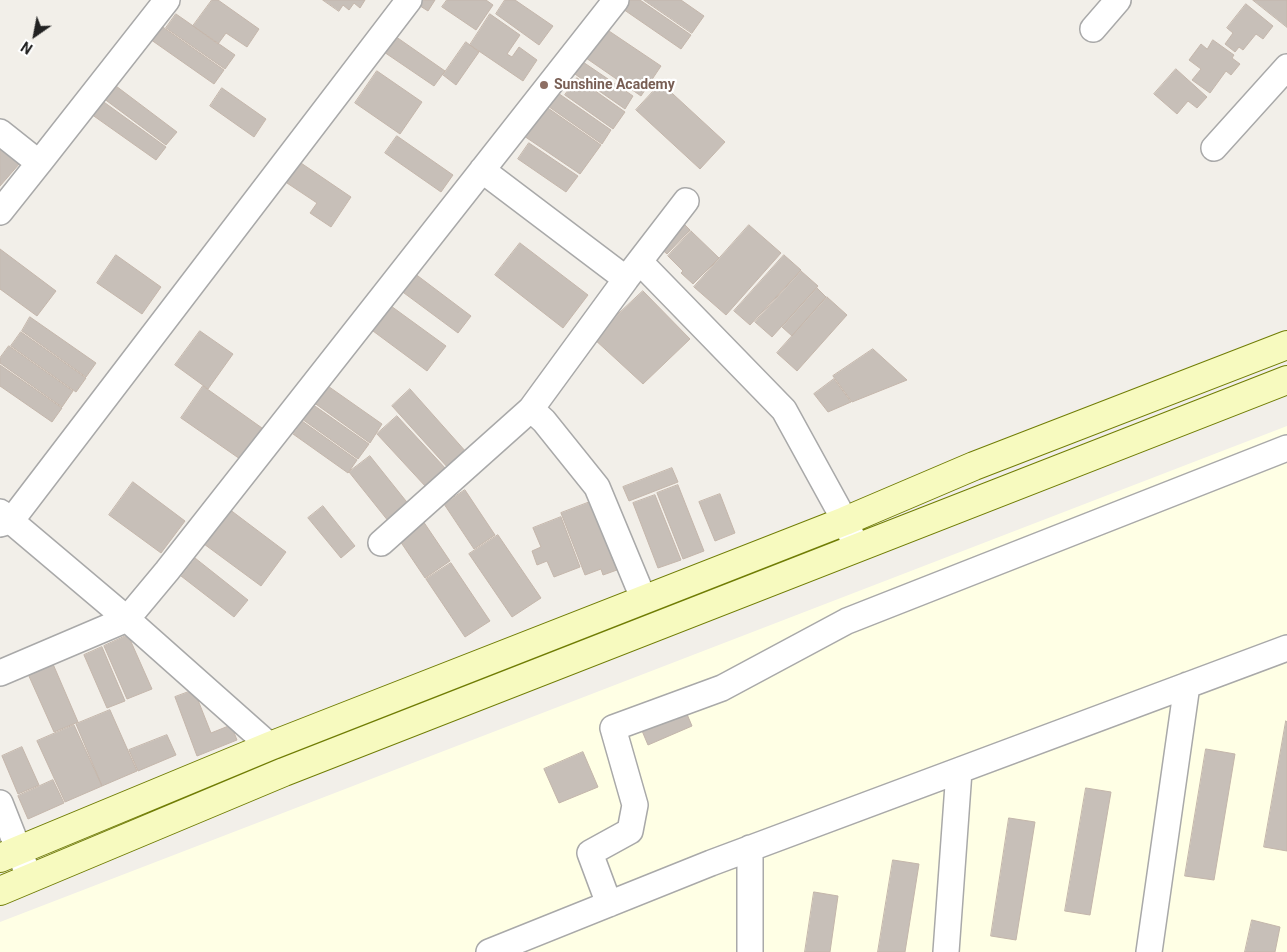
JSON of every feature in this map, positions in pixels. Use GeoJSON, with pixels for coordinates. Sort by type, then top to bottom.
{"type":"FeatureCollection","features":[{"type":"Feature","properties":{"kind":"street"},"geometry":{"type":"LineString","coordinates":[[0,212],[167,0]]}},
{"type":"Feature","properties":{"kind":"street"},"geometry":{"type":"LineString","coordinates":[[270,746],[127,619],[4,519],[408,0]]}},
{"type":"Feature","properties":{"kind":"street"},"geometry":{"type":"LineString","coordinates":[[0,673],[127,619],[616,0]]}},
{"type":"Feature","properties":{"kind":"street"},"geometry":{"type":"LineString","coordinates":[[1093,29],[1118,0]]}},
{"type":"Feature","properties":{"kind":"street"},"geometry":{"type":"LineString","coordinates":[[1214,148],[1287,67]]}},
{"type":"Feature","properties":{"kind":"street"},"geometry":{"type":"LineString","coordinates":[[0,132],[39,163]]}},
{"type":"Feature","properties":{"kind":"street"},"geometry":{"type":"LineString","coordinates":[[482,170],[633,271],[784,410],[858,548]]}},
{"type":"Feature","properties":{"kind":"street"},"geometry":{"type":"LineString","coordinates":[[381,543],[531,409],[686,201]]}},
{"type":"Feature","properties":{"kind":"street"},"geometry":{"type":"LineString","coordinates":[[9,855],[270,746],[845,521],[974,466],[1287,345]]}},
{"type":"Feature","properties":{"kind":"street"},"geometry":{"type":"LineString","coordinates":[[0,891],[284,772],[1287,380]]}},
{"type":"Feature","properties":{"kind":"street"},"geometry":{"type":"LineString","coordinates":[[531,409],[544,421],[597,487],[644,600]]}},
{"type":"Feature","properties":{"kind":"street"},"geometry":{"type":"LineString","coordinates":[[610,904],[590,852],[630,831],[635,805],[613,728],[722,688],[847,622],[1287,448]]}},
{"type":"Feature","properties":{"kind":"street"},"geometry":{"type":"LineString","coordinates":[[489,952],[526,945],[610,904],[750,848],[1287,648]]}},
{"type":"Feature","properties":{"kind":"street"},"geometry":{"type":"LineString","coordinates":[[1148,952],[1187,685]]}},
{"type":"Feature","properties":{"kind":"street"},"geometry":{"type":"LineString","coordinates":[[946,952],[959,771]]}},
{"type":"Feature","properties":{"kind":"street"},"geometry":{"type":"LineString","coordinates":[[0,803],[9,855],[30,879]]}},
{"type":"Feature","properties":{"kind":"street"},"geometry":{"type":"LineString","coordinates":[[750,848],[750,952]]}},
{"type":"Feature","properties":{"kind":"shaded area"},"geometry":{"type":"Polygon","coordinates":[[[1287,426],[1287,952],[0,952],[0,922],[1287,426]]]}},
{"type":"Feature","properties":{"kind":"building"},"geometry":{"type":"Polygon","coordinates":[[[212,0],[218,0],[259,29],[247,47],[226,33],[218,44],[193,26],[212,0]]]}},
{"type":"Feature","properties":{"kind":"building"},"geometry":{"type":"Polygon","coordinates":[[[323,0],[365,0],[360,8],[354,3],[349,10],[343,5],[339,11],[323,0]]]}},
{"type":"Feature","properties":{"kind":"building"},"geometry":{"type":"Polygon","coordinates":[[[420,0],[435,0],[428,11],[417,4],[420,0]]]}},
{"type":"Feature","properties":{"kind":"building"},"geometry":{"type":"Polygon","coordinates":[[[447,0],[486,0],[493,5],[476,30],[442,7],[447,0]]]}},
{"type":"Feature","properties":{"kind":"building"},"geometry":{"type":"Polygon","coordinates":[[[505,0],[515,0],[553,26],[539,45],[496,14],[505,0]]]}},
{"type":"Feature","properties":{"kind":"building"},"geometry":{"type":"Polygon","coordinates":[[[625,0],[640,0],[691,35],[681,49],[620,7],[625,0]]]}},
{"type":"Feature","properties":{"kind":"building"},"geometry":{"type":"Polygon","coordinates":[[[644,0],[681,0],[704,16],[692,33],[644,0]]]}},
{"type":"Feature","properties":{"kind":"building"},"geometry":{"type":"Polygon","coordinates":[[[1253,0],[1287,0],[1287,27],[1253,0]]]}},
{"type":"Feature","properties":{"kind":"building"},"geometry":{"type":"Polygon","coordinates":[[[1246,4],[1273,26],[1263,39],[1256,34],[1243,50],[1239,47],[1235,52],[1225,44],[1233,33],[1227,28],[1246,4]]]}},
{"type":"Feature","properties":{"kind":"building"},"geometry":{"type":"Polygon","coordinates":[[[176,14],[235,55],[225,69],[166,28],[176,14]]]}},
{"type":"Feature","properties":{"kind":"building"},"geometry":{"type":"Polygon","coordinates":[[[490,14],[520,35],[507,54],[512,57],[519,47],[537,60],[523,81],[470,45],[490,14]]]}},
{"type":"Feature","properties":{"kind":"building"},"geometry":{"type":"Polygon","coordinates":[[[157,23],[224,70],[214,84],[147,37],[157,23]]]}},
{"type":"Feature","properties":{"kind":"building"},"geometry":{"type":"Polygon","coordinates":[[[606,29],[661,66],[641,96],[586,58],[606,29]]]}},
{"type":"Feature","properties":{"kind":"building"},"geometry":{"type":"Polygon","coordinates":[[[392,34],[445,71],[434,86],[381,50],[392,34]]]}},
{"type":"Feature","properties":{"kind":"building"},"geometry":{"type":"Polygon","coordinates":[[[1213,40],[1234,55],[1232,58],[1240,64],[1231,75],[1226,71],[1210,93],[1192,80],[1201,69],[1189,60],[1201,44],[1207,49],[1213,40]]]}},
{"type":"Feature","properties":{"kind":"building"},"geometry":{"type":"Polygon","coordinates":[[[466,42],[479,52],[456,85],[443,75],[466,42]]]}},
{"type":"Feature","properties":{"kind":"building"},"geometry":{"type":"Polygon","coordinates":[[[580,60],[633,96],[625,109],[572,72],[580,60]]]}},
{"type":"Feature","properties":{"kind":"building"},"geometry":{"type":"Polygon","coordinates":[[[1176,69],[1207,97],[1197,108],[1188,101],[1177,114],[1154,94],[1176,69]]]}},
{"type":"Feature","properties":{"kind":"building"},"geometry":{"type":"Polygon","coordinates":[[[377,71],[422,102],[400,134],[355,103],[377,71]]]}},
{"type":"Feature","properties":{"kind":"building"},"geometry":{"type":"Polygon","coordinates":[[[577,78],[625,112],[613,129],[565,95],[577,78]]]}},
{"type":"Feature","properties":{"kind":"building"},"geometry":{"type":"Polygon","coordinates":[[[112,83],[177,132],[166,145],[103,98],[112,83]]]}},
{"type":"Feature","properties":{"kind":"building"},"geometry":{"type":"Polygon","coordinates":[[[661,83],[725,142],[700,169],[636,110],[661,83]]]}},
{"type":"Feature","properties":{"kind":"building"},"geometry":{"type":"Polygon","coordinates":[[[222,88],[266,119],[254,137],[210,106],[222,88]]]}},
{"type":"Feature","properties":{"kind":"building"},"geometry":{"type":"Polygon","coordinates":[[[555,91],[611,130],[602,144],[545,104],[555,91]]]}},
{"type":"Feature","properties":{"kind":"building"},"geometry":{"type":"Polygon","coordinates":[[[101,100],[166,147],[156,160],[91,114],[101,100]]]}},
{"type":"Feature","properties":{"kind":"building"},"geometry":{"type":"Polygon","coordinates":[[[545,106],[601,145],[580,174],[524,136],[545,106]]]}},
{"type":"Feature","properties":{"kind":"building"},"geometry":{"type":"Polygon","coordinates":[[[397,136],[453,175],[441,192],[385,153],[397,136]]]}},
{"type":"Feature","properties":{"kind":"building"},"geometry":{"type":"Polygon","coordinates":[[[529,143],[578,176],[566,192],[518,159],[529,143]]]}},
{"type":"Feature","properties":{"kind":"building"},"geometry":{"type":"Polygon","coordinates":[[[0,146],[20,163],[0,186],[0,146]]]}},
{"type":"Feature","properties":{"kind":"building"},"geometry":{"type":"Polygon","coordinates":[[[298,161],[351,197],[331,227],[310,213],[317,203],[284,181],[298,161]]]}},
{"type":"Feature","properties":{"kind":"building"},"geometry":{"type":"Polygon","coordinates":[[[681,221],[690,230],[667,254],[657,245],[681,221]]]}},
{"type":"Feature","properties":{"kind":"building"},"geometry":{"type":"Polygon","coordinates":[[[749,225],[781,253],[726,315],[694,287],[749,225]]]}},
{"type":"Feature","properties":{"kind":"building"},"geometry":{"type":"Polygon","coordinates":[[[691,231],[719,258],[693,284],[681,273],[683,271],[668,256],[691,231]]]}},
{"type":"Feature","properties":{"kind":"building"},"geometry":{"type":"Polygon","coordinates":[[[520,243],[588,295],[563,328],[495,275],[520,243]]]}},
{"type":"Feature","properties":{"kind":"building"},"geometry":{"type":"Polygon","coordinates":[[[0,249],[56,291],[37,316],[0,289],[0,249]]]}},
{"type":"Feature","properties":{"kind":"building"},"geometry":{"type":"Polygon","coordinates":[[[116,255],[161,287],[142,314],[97,283],[116,255]]]}},
{"type":"Feature","properties":{"kind":"building"},"geometry":{"type":"Polygon","coordinates":[[[784,255],[801,270],[750,325],[734,311],[784,255]]]}},
{"type":"Feature","properties":{"kind":"building"},"geometry":{"type":"Polygon","coordinates":[[[801,271],[818,286],[772,337],[755,322],[801,271]]]}},
{"type":"Feature","properties":{"kind":"building"},"geometry":{"type":"Polygon","coordinates":[[[414,273],[471,316],[458,333],[400,290],[414,273]]]}},
{"type":"Feature","properties":{"kind":"building"},"geometry":{"type":"Polygon","coordinates":[[[817,288],[826,297],[792,336],[782,327],[817,288]]]}},
{"type":"Feature","properties":{"kind":"building"},"geometry":{"type":"Polygon","coordinates":[[[643,291],[690,339],[643,384],[593,338],[643,291]]]}},
{"type":"Feature","properties":{"kind":"building"},"geometry":{"type":"Polygon","coordinates":[[[827,297],[847,315],[797,371],[777,353],[827,297]]]}},
{"type":"Feature","properties":{"kind":"building"},"geometry":{"type":"Polygon","coordinates":[[[391,306],[446,346],[427,371],[373,331],[391,306]]]}},
{"type":"Feature","properties":{"kind":"building"},"geometry":{"type":"Polygon","coordinates":[[[30,317],[96,363],[86,377],[22,331],[30,317]]]}},
{"type":"Feature","properties":{"kind":"building"},"geometry":{"type":"Polygon","coordinates":[[[200,331],[233,354],[208,389],[175,365],[200,331]]]}},
{"type":"Feature","properties":{"kind":"building"},"geometry":{"type":"Polygon","coordinates":[[[21,332],[86,378],[76,392],[11,346],[21,332]]]}},
{"type":"Feature","properties":{"kind":"building"},"geometry":{"type":"Polygon","coordinates":[[[9,346],[73,391],[62,407],[0,363],[0,358],[9,346]]]}},
{"type":"Feature","properties":{"kind":"building"},"geometry":{"type":"Polygon","coordinates":[[[873,349],[907,380],[852,402],[833,376],[873,349]]]}},
{"type":"Feature","properties":{"kind":"building"},"geometry":{"type":"Polygon","coordinates":[[[0,365],[62,408],[52,422],[0,386],[0,365]]]}},
{"type":"Feature","properties":{"kind":"building"},"geometry":{"type":"Polygon","coordinates":[[[834,379],[851,402],[828,412],[814,394],[834,379]]]}},
{"type":"Feature","properties":{"kind":"building"},"geometry":{"type":"Polygon","coordinates":[[[325,384],[382,424],[370,443],[313,402],[325,384]]]}},
{"type":"Feature","properties":{"kind":"building"},"geometry":{"type":"Polygon","coordinates":[[[203,386],[262,428],[240,459],[181,418],[203,386]]]}},
{"type":"Feature","properties":{"kind":"building"},"geometry":{"type":"Polygon","coordinates":[[[410,389],[467,453],[449,469],[392,406],[410,389]]]}},
{"type":"Feature","properties":{"kind":"building"},"geometry":{"type":"Polygon","coordinates":[[[312,404],[369,444],[358,459],[302,419],[312,404]]]}},
{"type":"Feature","properties":{"kind":"building"},"geometry":{"type":"Polygon","coordinates":[[[397,416],[446,469],[426,487],[377,434],[397,416]]]}},
{"type":"Feature","properties":{"kind":"building"},"geometry":{"type":"Polygon","coordinates":[[[302,421],[357,460],[348,473],[293,434],[302,421]]]}},
{"type":"Feature","properties":{"kind":"building"},"geometry":{"type":"Polygon","coordinates":[[[370,456],[410,506],[389,522],[349,472],[370,456]]]}},
{"type":"Feature","properties":{"kind":"building"},"geometry":{"type":"Polygon","coordinates":[[[672,468],[678,482],[629,501],[623,487],[672,468]]]}},
{"type":"Feature","properties":{"kind":"building"},"geometry":{"type":"Polygon","coordinates":[[[133,482],[185,521],[161,553],[109,515],[133,482]]]}},
{"type":"Feature","properties":{"kind":"building"},"geometry":{"type":"Polygon","coordinates":[[[678,485],[704,551],[683,559],[657,493],[678,485]]]}},
{"type":"Feature","properties":{"kind":"building"},"geometry":{"type":"Polygon","coordinates":[[[465,490],[495,535],[474,549],[444,504],[465,490]]]}},
{"type":"Feature","properties":{"kind":"building"},"geometry":{"type":"Polygon","coordinates":[[[720,494],[735,533],[715,541],[699,502],[720,494]]]}},
{"type":"Feature","properties":{"kind":"building"},"geometry":{"type":"Polygon","coordinates":[[[655,495],[681,560],[658,568],[633,503],[655,495]]]}},
{"type":"Feature","properties":{"kind":"building"},"geometry":{"type":"Polygon","coordinates":[[[590,502],[617,570],[603,575],[601,569],[585,575],[561,513],[590,502]]]}},
{"type":"Feature","properties":{"kind":"building"},"geometry":{"type":"Polygon","coordinates":[[[323,506],[355,546],[341,558],[308,518],[323,506]]]}},
{"type":"Feature","properties":{"kind":"building"},"geometry":{"type":"Polygon","coordinates":[[[229,509],[286,552],[261,586],[204,544],[229,509]]]}},
{"type":"Feature","properties":{"kind":"building"},"geometry":{"type":"Polygon","coordinates":[[[561,517],[580,567],[554,577],[547,561],[537,565],[532,551],[541,547],[533,528],[561,517]]]}},
{"type":"Feature","properties":{"kind":"building"},"geometry":{"type":"Polygon","coordinates":[[[421,518],[450,561],[425,578],[396,535],[421,518]]]}},
{"type":"Feature","properties":{"kind":"building"},"geometry":{"type":"Polygon","coordinates":[[[498,535],[541,598],[512,617],[469,554],[498,535]]]}},
{"type":"Feature","properties":{"kind":"building"},"geometry":{"type":"Polygon","coordinates":[[[195,558],[248,600],[234,617],[181,576],[195,558]]]}},
{"type":"Feature","properties":{"kind":"building"},"geometry":{"type":"Polygon","coordinates":[[[451,563],[490,621],[465,637],[426,579],[451,563]]]}},
{"type":"Feature","properties":{"kind":"building"},"geometry":{"type":"Polygon","coordinates":[[[128,635],[152,689],[127,699],[104,646],[128,635]]]}},
{"type":"Feature","properties":{"kind":"building"},"geometry":{"type":"Polygon","coordinates":[[[102,647],[125,701],[107,708],[84,655],[102,647]]]}},
{"type":"Feature","properties":{"kind":"building"},"geometry":{"type":"Polygon","coordinates":[[[53,664],[78,722],[54,732],[28,674],[53,664]]]}},
{"type":"Feature","properties":{"kind":"building"},"geometry":{"type":"Polygon","coordinates":[[[194,690],[211,733],[231,725],[237,740],[197,756],[175,697],[194,690]]]}},
{"type":"Feature","properties":{"kind":"building"},"geometry":{"type":"Polygon","coordinates":[[[684,707],[692,726],[648,745],[640,726],[684,707]]]}},
{"type":"Feature","properties":{"kind":"building"},"geometry":{"type":"Polygon","coordinates":[[[110,710],[137,771],[102,786],[76,724],[110,710]]]}},
{"type":"Feature","properties":{"kind":"building"},"geometry":{"type":"Polygon","coordinates":[[[1287,722],[1287,851],[1264,847],[1287,722]]]}},
{"type":"Feature","properties":{"kind":"building"},"geometry":{"type":"Polygon","coordinates":[[[74,725],[102,786],[65,802],[37,741],[74,725]]]}},
{"type":"Feature","properties":{"kind":"building"},"geometry":{"type":"Polygon","coordinates":[[[167,735],[176,755],[138,771],[129,750],[167,735]]]}},
{"type":"Feature","properties":{"kind":"building"},"geometry":{"type":"Polygon","coordinates":[[[22,747],[39,785],[18,794],[2,756],[22,747]]]}},
{"type":"Feature","properties":{"kind":"building"},"geometry":{"type":"Polygon","coordinates":[[[1206,749],[1235,754],[1214,880],[1185,876],[1206,749]]]}},
{"type":"Feature","properties":{"kind":"building"},"geometry":{"type":"Polygon","coordinates":[[[583,752],[598,787],[559,803],[544,769],[583,752]]]}},
{"type":"Feature","properties":{"kind":"building"},"geometry":{"type":"Polygon","coordinates":[[[53,780],[64,803],[28,819],[18,796],[53,780]]]}},
{"type":"Feature","properties":{"kind":"building"},"geometry":{"type":"Polygon","coordinates":[[[1086,788],[1111,792],[1090,915],[1065,911],[1086,788]]]}},
{"type":"Feature","properties":{"kind":"building"},"geometry":{"type":"Polygon","coordinates":[[[1009,818],[1035,822],[1016,940],[991,936],[1009,818]]]}},
{"type":"Feature","properties":{"kind":"building"},"geometry":{"type":"Polygon","coordinates":[[[893,860],[919,864],[905,952],[878,952],[893,860]]]}},
{"type":"Feature","properties":{"kind":"building"},"geometry":{"type":"Polygon","coordinates":[[[814,892],[838,896],[830,952],[805,952],[814,892]]]}},
{"type":"Feature","properties":{"kind":"building"},"geometry":{"type":"Polygon","coordinates":[[[1252,920],[1280,927],[1275,952],[1245,952],[1252,920]]]}},
{"type":"Feature","properties":{"kind":"place","name":"Sunshine Academy"},"geometry":{"type":"Point","coordinates":[544,85]}}]}
